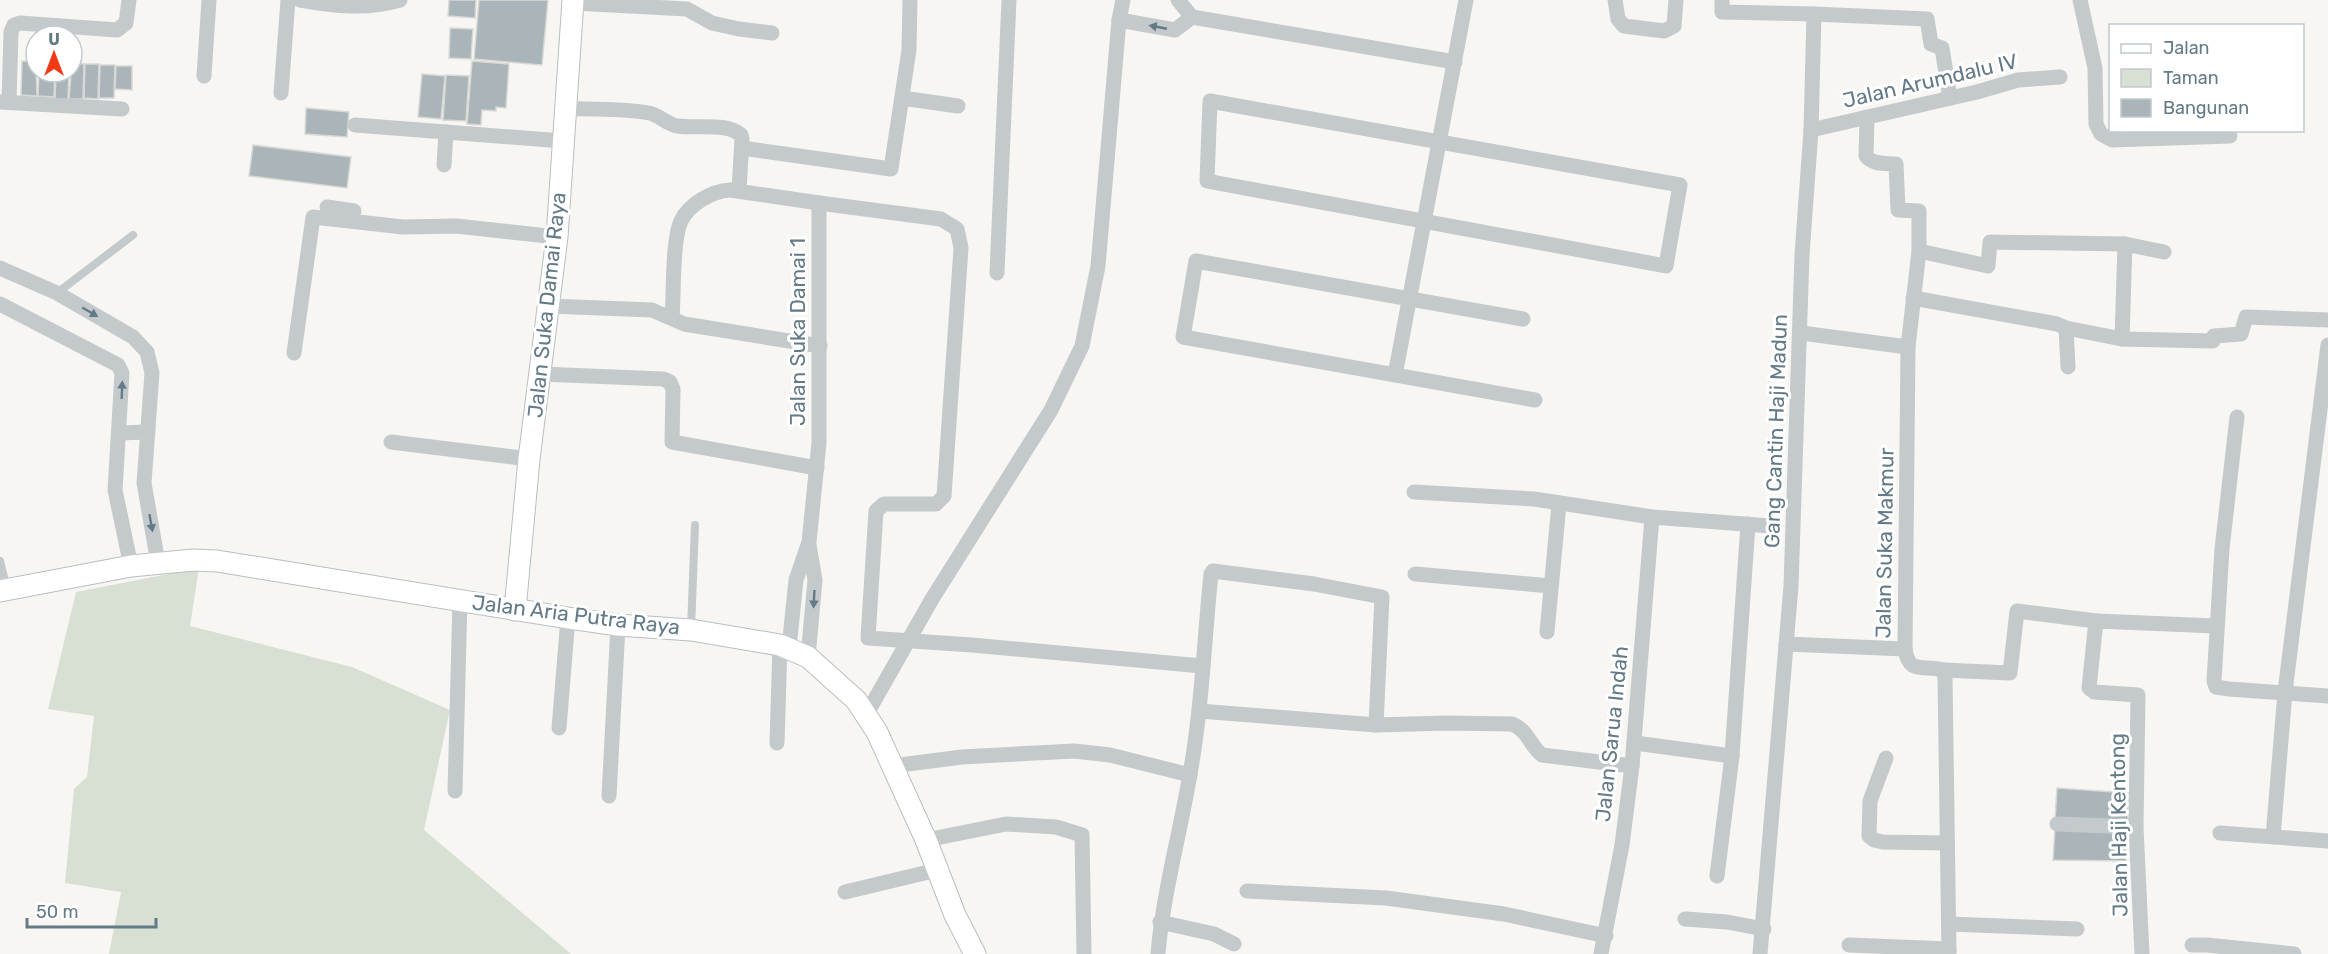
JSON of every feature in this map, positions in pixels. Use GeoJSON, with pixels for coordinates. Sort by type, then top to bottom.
{"type":"FeatureCollection","features":[{"type":"Feature","properties":{"kind":"main road","name":"Jalan Suka Damai Raya"},"geometry":{"type":"LineString","coordinates":[[515,610],[529,459],[557,233],[573,2]]}},
{"type":"Feature","properties":{"kind":"main road","name":"Jalan Aria Putra Raya"},"geometry":{"type":"LineString","coordinates":[[4,591],[158,563],[193,560],[217,561],[568,618],[691,630],[792,650]]}},
{"type":"Feature","properties":{"kind":"main road"},"geometry":{"type":"LineString","coordinates":[[792,650],[856,700],[877,732],[926,840],[955,915],[975,954]]}},
{"type":"Feature","properties":{"kind":"street"},"geometry":{"type":"LineString","coordinates":[[122,109],[4,102],[10,32],[14,25],[20,23],[117,30],[126,23],[129,0]]}},
{"type":"Feature","properties":{"kind":"street"},"geometry":{"type":"LineString","coordinates":[[204,76],[209,0]]}},
{"type":"Feature","properties":{"kind":"street"},"geometry":{"type":"LineString","coordinates":[[281,93],[288,0]]}},
{"type":"Feature","properties":{"kind":"street"},"geometry":{"type":"LineString","coordinates":[[300,0],[336,6],[363,7],[400,0]]}},
{"type":"Feature","properties":{"kind":"street"},"geometry":{"type":"LineString","coordinates":[[742,148],[890,170],[909,50],[910,0]]}},
{"type":"Feature","properties":{"kind":"street"},"geometry":{"type":"LineString","coordinates":[[997,273],[1009,0]]}},
{"type":"Feature","properties":{"kind":"street"},"geometry":{"type":"LineString","coordinates":[[866,715],[932,599],[1051,410],[1082,346],[1098,266],[1119,20],[1123,0]]}},
{"type":"Feature","properties":{"kind":"street"},"geometry":{"type":"LineString","coordinates":[[1178,0],[1192,17],[1455,62]]}},
{"type":"Feature","properties":{"kind":"street"},"geometry":{"type":"LineString","coordinates":[[1395,375],[1466,0]]}},
{"type":"Feature","properties":{"kind":"street"},"geometry":{"type":"LineString","coordinates":[[1615,0],[1618,19],[1624,26],[1664,31],[1674,26],[1676,0]]}},
{"type":"Feature","properties":{"kind":"street"},"geometry":{"type":"LineString","coordinates":[[1722,0],[1722,12],[1927,19],[1930,44],[1942,48],[1950,98]]}},
{"type":"Feature","properties":{"kind":"street"},"geometry":{"type":"LineString","coordinates":[[2080,0],[2095,68],[2096,124],[2101,135],[2112,140],[2230,136]]}},
{"type":"Feature","properties":{"kind":"street"},"geometry":{"type":"LineString","coordinates":[[573,2],[689,5],[712,23],[772,33]]}},
{"type":"Feature","properties":{"kind":"street","name":"Gang Cantin Haji Madun"},"geometry":{"type":"LineString","coordinates":[[1761,954],[1791,574],[1802,255],[1811,130],[1814,14]]}},
{"type":"Feature","properties":{"kind":"street"},"geometry":{"type":"LineString","coordinates":[[1119,20],[1175,30],[1192,17]]}},
{"type":"Feature","properties":{"kind":"street"},"geometry":{"type":"LineString","coordinates":[[2095,68],[2109,68]]}},
{"type":"Feature","properties":{"kind":"street","name":"Jalan Arumdalu IV"},"geometry":{"type":"LineString","coordinates":[[1811,130],[2018,80],[2060,77]]}},
{"type":"Feature","properties":{"kind":"street"},"geometry":{"type":"LineString","coordinates":[[902,98],[958,106]]}},
{"type":"Feature","properties":{"kind":"street"},"geometry":{"type":"LineString","coordinates":[[1210,101],[1440,142],[1680,185],[1666,266],[1206,181],[1210,101]]}},
{"type":"Feature","properties":{"kind":"street"},"geometry":{"type":"LineString","coordinates":[[566,108],[649,113],[678,126],[727,129],[741,135],[739,190]]}},
{"type":"Feature","properties":{"kind":"street","name":"Jalan Suka Makmur"},"geometry":{"type":"LineString","coordinates":[[1867,117],[1866,156],[1876,163],[1896,164],[1898,210],[1919,211],[1919,250],[1908,347],[1905,649],[1907,661],[1910,664],[1916,667],[1943,670]]}},
{"type":"Feature","properties":{"kind":"street"},"geometry":{"type":"LineString","coordinates":[[355,125],[563,141]]}},
{"type":"Feature","properties":{"kind":"street"},"geometry":{"type":"LineString","coordinates":[[444,165],[446,132]]}},
{"type":"Feature","properties":{"kind":"street"},"geometry":{"type":"LineString","coordinates":[[672,318],[677,239],[681,220],[697,203],[719,190],[739,190],[941,219],[957,229],[961,248],[944,496],[936,504],[884,504],[876,511],[868,638],[1202,666]]}},
{"type":"Feature","properties":{"kind":"street","name":"Jalan Suka Damai 1"},"geometry":{"type":"LineString","coordinates":[[777,743],[792,650],[815,580],[809,542],[817,468],[820,346],[819,202]]}},
{"type":"Feature","properties":{"kind":"street"},"geometry":{"type":"LineString","coordinates":[[327,207],[403,217],[460,219],[557,233]]}},
{"type":"Feature","properties":{"kind":"street"},"geometry":{"type":"LineString","coordinates":[[294,353],[313,217],[403,226],[456,226],[557,233]]}},
{"type":"Feature","properties":{"kind":"street"},"geometry":{"type":"LineString","coordinates":[[1919,250],[1988,266],[1990,242],[2125,244],[2164,252]]}},
{"type":"Feature","properties":{"kind":"street"},"geometry":{"type":"LineString","coordinates":[[2122,339],[2125,244]]}},
{"type":"Feature","properties":{"kind":"street"},"geometry":{"type":"LineString","coordinates":[[1523,319],[1196,261],[1183,337],[1535,400]]}},
{"type":"Feature","properties":{"kind":"street"},"geometry":{"type":"LineString","coordinates":[[0,268],[57,293],[133,337],[147,352],[152,373],[144,483],[158,563]]}},
{"type":"Feature","properties":{"kind":"street"},"geometry":{"type":"LineString","coordinates":[[1913,298],[2057,324],[2066,328],[2122,339],[2213,342],[2214,336],[2241,334],[2246,317],[2328,320]]}},
{"type":"Feature","properties":{"kind":"street"},"geometry":{"type":"LineString","coordinates":[[0,304],[117,365],[122,374],[115,490],[131,567]]}},
{"type":"Feature","properties":{"kind":"street"},"geometry":{"type":"LineString","coordinates":[[549,306],[652,310],[684,324],[719,332],[820,346]]}},
{"type":"Feature","properties":{"kind":"street"},"geometry":{"type":"LineString","coordinates":[[2066,328],[2068,368]]}},
{"type":"Feature","properties":{"kind":"street"},"geometry":{"type":"LineString","coordinates":[[1801,333],[1908,347]]}},
{"type":"Feature","properties":{"kind":"street"},"geometry":{"type":"LineString","coordinates":[[2274,837],[2285,692],[2328,345]]}},
{"type":"Feature","properties":{"kind":"street"},"geometry":{"type":"LineString","coordinates":[[541,374],[663,379],[670,382],[673,389],[672,442],[817,468]]}},
{"type":"Feature","properties":{"kind":"street"},"geometry":{"type":"LineString","coordinates":[[2237,417],[2223,537],[2214,681],[2216,687],[2328,696]]}},
{"type":"Feature","properties":{"kind":"street"},"geometry":{"type":"LineString","coordinates":[[119,433],[148,432]]}},
{"type":"Feature","properties":{"kind":"street"},"geometry":{"type":"LineString","coordinates":[[391,442],[529,459]]}},
{"type":"Feature","properties":{"kind":"street"},"geometry":{"type":"LineString","coordinates":[[1414,492],[1534,499],[1652,517],[1772,526]]}},
{"type":"Feature","properties":{"kind":"street"},"geometry":{"type":"LineString","coordinates":[[1547,632],[1559,504]]}},
{"type":"Feature","properties":{"kind":"street","name":"Jalan Sarua Indah"},"geometry":{"type":"LineString","coordinates":[[1602,954],[1622,845],[1635,743],[1652,517]]}},
{"type":"Feature","properties":{"kind":"street"},"geometry":{"type":"LineString","coordinates":[[1717,876],[1732,756],[1748,524]]}},
{"type":"Feature","properties":{"kind":"street"},"geometry":{"type":"LineString","coordinates":[[1158,954],[1160,922],[1190,775],[1199,711],[1210,574],[1213,571],[1378,595],[1383,600],[1376,725]]}},
{"type":"Feature","properties":{"kind":"street"},"geometry":{"type":"LineString","coordinates":[[1415,574],[1551,586]]}},
{"type":"Feature","properties":{"kind":"street"},"geometry":{"type":"LineString","coordinates":[[455,791],[460,600]]}},
{"type":"Feature","properties":{"kind":"street"},"geometry":{"type":"LineString","coordinates":[[1849,945],[1949,952],[1943,670],[2010,673],[2018,611],[2096,621],[2216,626]]}},
{"type":"Feature","properties":{"kind":"street"},"geometry":{"type":"LineString","coordinates":[[559,728],[568,618]]}},
{"type":"Feature","properties":{"kind":"street","name":"Jalan Haji Kentong"},"geometry":{"type":"LineString","coordinates":[[2096,621],[2089,688],[2094,692],[2138,695],[2136,827],[2142,954]]}},
{"type":"Feature","properties":{"kind":"street"},"geometry":{"type":"LineString","coordinates":[[609,796],[618,624]]}},
{"type":"Feature","properties":{"kind":"street"},"geometry":{"type":"LineString","coordinates":[[1786,644],[1905,649]]}},
{"type":"Feature","properties":{"kind":"street"},"geometry":{"type":"LineString","coordinates":[[1199,711],[1376,725],[1512,724],[1521,728],[1542,755],[1632,766]]}},
{"type":"Feature","properties":{"kind":"street"},"geometry":{"type":"LineString","coordinates":[[1635,743],[1732,756]]}},
{"type":"Feature","properties":{"kind":"street"},"geometry":{"type":"LineString","coordinates":[[892,766],[962,757],[1074,751],[1110,755],[1190,775]]}},
{"type":"Feature","properties":{"kind":"street"},"geometry":{"type":"LineString","coordinates":[[1886,758],[1870,801],[1869,836],[1883,842],[1947,843]]}},
{"type":"Feature","properties":{"kind":"street"},"geometry":{"type":"LineString","coordinates":[[926,840],[1006,824],[1056,827],[1082,835],[1084,954]]}},
{"type":"Feature","properties":{"kind":"street"},"geometry":{"type":"LineString","coordinates":[[2057,824],[2136,827]]}},
{"type":"Feature","properties":{"kind":"street"},"geometry":{"type":"LineString","coordinates":[[2220,833],[2328,841]]}},
{"type":"Feature","properties":{"kind":"street"},"geometry":{"type":"LineString","coordinates":[[845,892],[937,870]]}},
{"type":"Feature","properties":{"kind":"street"},"geometry":{"type":"LineString","coordinates":[[1246,891],[1386,898],[1504,914],[1606,936]]}},
{"type":"Feature","properties":{"kind":"street"},"geometry":{"type":"LineString","coordinates":[[1685,919],[1727,922],[1764,929]]}},
{"type":"Feature","properties":{"kind":"street"},"geometry":{"type":"LineString","coordinates":[[1160,922],[1214,934],[1234,944]]}},
{"type":"Feature","properties":{"kind":"street"},"geometry":{"type":"LineString","coordinates":[[1949,924],[2077,929]]}},
{"type":"Feature","properties":{"kind":"street"},"geometry":{"type":"LineString","coordinates":[[2192,945],[2294,954]]}},
{"type":"Feature","properties":{"kind":"lane"},"geometry":{"type":"LineString","coordinates":[[57,293],[133,235]]}},
{"type":"Feature","properties":{"kind":"lane"},"geometry":{"type":"LineString","coordinates":[[691,630],[695,525]]}},
{"type":"Feature","properties":{"kind":"lane"},"geometry":{"type":"LineString","coordinates":[[0,561],[4,591]]}},
{"type":"Feature","properties":{"kind":"green space"},"geometry":{"type":"Polygon","coordinates":[[[199,568],[190,626],[352,667],[450,710],[424,830],[571,954],[109,954],[121,892],[65,883],[74,789],[87,777],[94,716],[48,709],[76,592],[199,568]]]}},
{"type":"Feature","properties":{"kind":"building"},"geometry":{"type":"Polygon","coordinates":[[[449,0],[476,0],[475,18],[448,16],[449,0]]]}},
{"type":"Feature","properties":{"kind":"building"},"geometry":{"type":"Polygon","coordinates":[[[479,0],[548,0],[542,65],[474,59],[479,0]]]}},
{"type":"Feature","properties":{"kind":"building"},"geometry":{"type":"Polygon","coordinates":[[[450,28],[473,29],[471,59],[449,58],[450,28]]]}},
{"type":"Feature","properties":{"kind":"building"},"geometry":{"type":"Polygon","coordinates":[[[22,61],[24,61],[24,84],[37,84],[37,96],[21,95],[22,61]]]}},
{"type":"Feature","properties":{"kind":"building"},"geometry":{"type":"Polygon","coordinates":[[[472,61],[509,64],[506,108],[496,107],[496,111],[482,110],[481,125],[467,124],[472,61]]]}},
{"type":"Feature","properties":{"kind":"building"},"geometry":{"type":"Polygon","coordinates":[[[85,64],[99,64],[98,99],[84,98],[85,64]]]}},
{"type":"Feature","properties":{"kind":"building"},"geometry":{"type":"Polygon","coordinates":[[[100,65],[115,65],[114,98],[99,98],[100,65]]]}},
{"type":"Feature","properties":{"kind":"building"},"geometry":{"type":"Polygon","coordinates":[[[116,66],[132,66],[132,90],[115,89],[116,66]]]}},
{"type":"Feature","properties":{"kind":"building"},"geometry":{"type":"Polygon","coordinates":[[[422,74],[445,76],[441,119],[418,117],[422,74]]]}},
{"type":"Feature","properties":{"kind":"building"},"geometry":{"type":"Polygon","coordinates":[[[446,75],[469,76],[466,121],[443,120],[446,75]]]}},
{"type":"Feature","properties":{"kind":"building"},"geometry":{"type":"Polygon","coordinates":[[[38,84],[55,84],[54,97],[38,96],[38,84]]]}},
{"type":"Feature","properties":{"kind":"building"},"geometry":{"type":"Polygon","coordinates":[[[56,84],[69,84],[68,99],[55,99],[56,84]]]}},
{"type":"Feature","properties":{"kind":"building"},"geometry":{"type":"Polygon","coordinates":[[[70,84],[83,84],[83,99],[69,99],[70,84]]]}},
{"type":"Feature","properties":{"kind":"building"},"geometry":{"type":"Polygon","coordinates":[[[306,108],[349,112],[347,137],[305,134],[306,108]]]}},
{"type":"Feature","properties":{"kind":"building"},"geometry":{"type":"Polygon","coordinates":[[[253,145],[351,157],[347,188],[249,176],[253,145]]]}},
{"type":"Feature","properties":{"kind":"building"},"geometry":{"type":"Polygon","coordinates":[[[2057,788],[2128,793],[2128,821],[2055,820],[2057,788]]]}},
{"type":"Feature","properties":{"kind":"building"},"geometry":{"type":"Polygon","coordinates":[[[2055,828],[2126,833],[2126,861],[2053,860],[2055,828]]]}}]}
